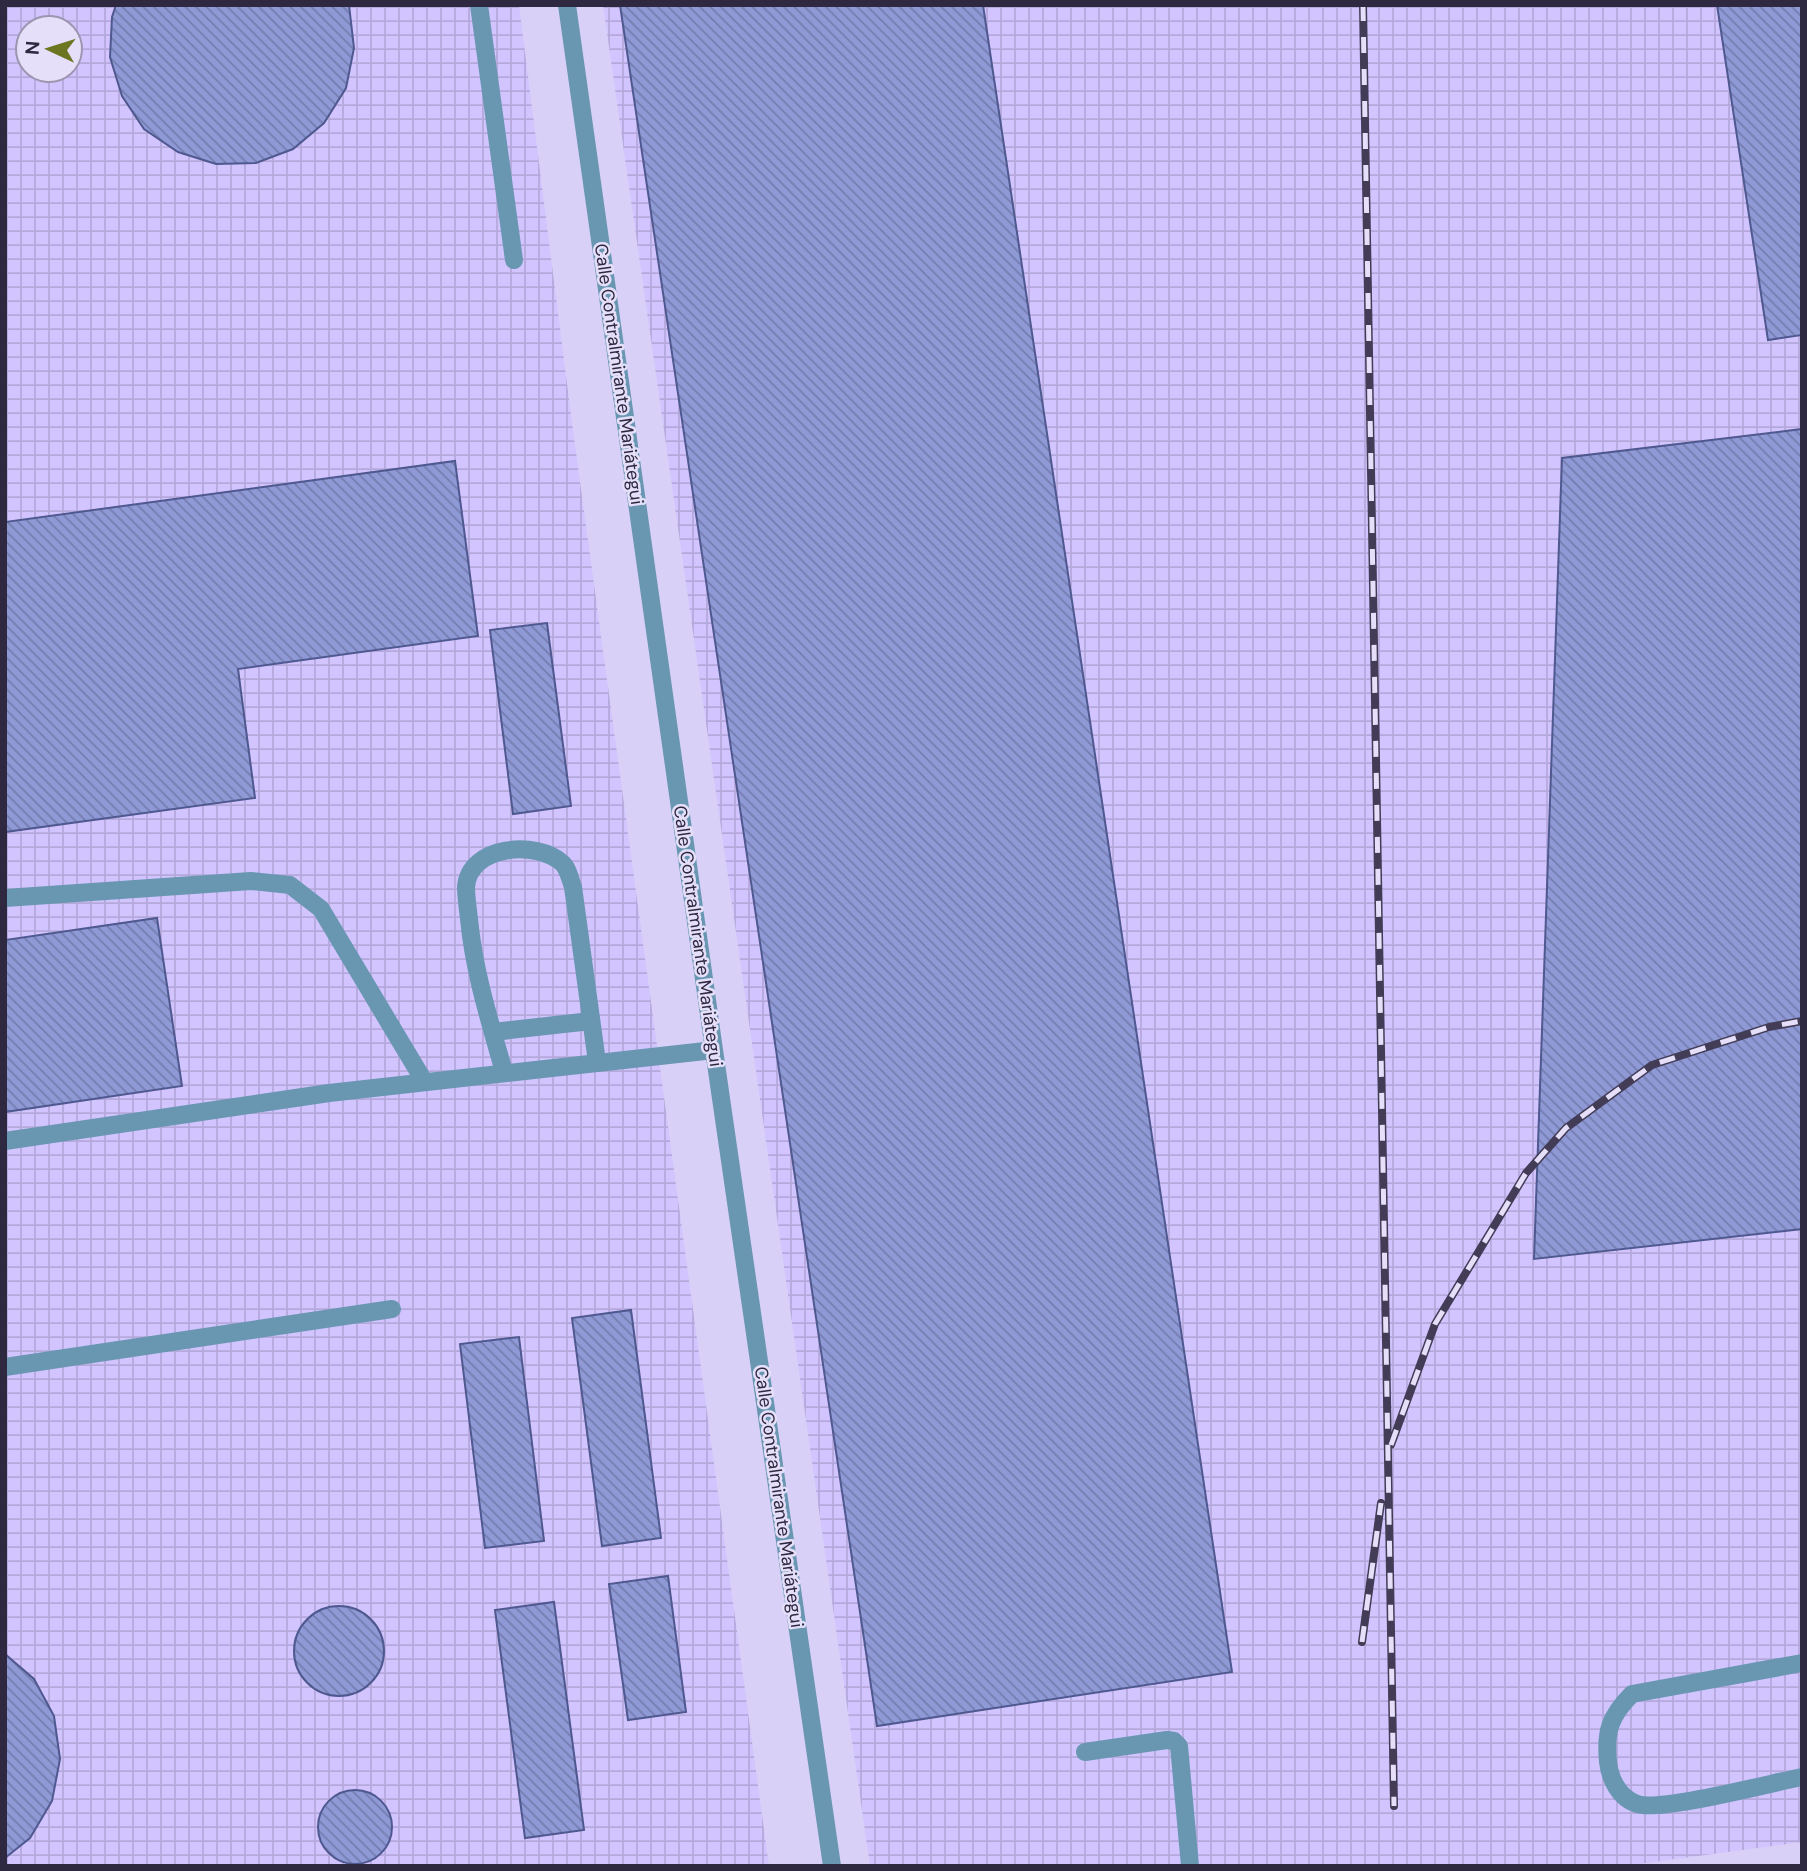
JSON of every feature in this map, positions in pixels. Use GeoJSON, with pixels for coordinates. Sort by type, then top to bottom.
{"type":"FeatureCollection","features":[{"type":"Feature","properties":{"kind":"street"},"geometry":{"type":"LineString","coordinates":[[479,5],[514,260]]}},
{"type":"Feature","properties":{"kind":"street","name":"Calle Contralmirante Mariátegui"},"geometry":{"type":"LineString","coordinates":[[567,5],[832,1866]]}},
{"type":"Feature","properties":{"kind":"street"},"geometry":{"type":"LineString","coordinates":[[504,1072],[474,961],[466,886],[472,868],[491,854],[517,849],[547,851],[565,865],[573,887],[597,1062]]}},
{"type":"Feature","properties":{"kind":"street"},"geometry":{"type":"LineString","coordinates":[[5,898],[251,881],[289,885],[321,909],[424,1081]]}},
{"type":"Feature","properties":{"kind":"street"},"geometry":{"type":"LineString","coordinates":[[493,1032],[591,1021]]}},
{"type":"Feature","properties":{"kind":"street"},"geometry":{"type":"LineString","coordinates":[[5,1141],[424,1081],[714,1050]]}},
{"type":"Feature","properties":{"kind":"street"},"geometry":{"type":"LineString","coordinates":[[5,1367],[392,1309]]}},
{"type":"Feature","properties":{"kind":"street"},"geometry":{"type":"LineString","coordinates":[[1802,1663],[1632,1695],[1616,1710],[1606,1746],[1609,1775],[1621,1794],[1637,1804],[1662,1805],[1802,1777]]}},
{"type":"Feature","properties":{"kind":"street"},"geometry":{"type":"LineString","coordinates":[[1085,1752],[1167,1740],[1174,1741],[1179,1746],[1190,1866]]}},
{"type":"Feature","properties":{"kind":"shaded area"},"geometry":{"type":"Polygon","coordinates":[[[5,5],[519,5],[572,423],[769,1866],[5,1866],[5,5]]]}},
{"type":"Feature","properties":{"kind":"shaded area"},"geometry":{"type":"Polygon","coordinates":[[[603,5],[1802,5],[1802,1842],[1624,1866],[870,1866],[603,5]]]}},
{"type":"Feature","properties":{"kind":"building"},"geometry":{"type":"Polygon","coordinates":[[[116,5],[349,5],[354,48],[346,88],[324,123],[293,149],[256,163],[216,164],[178,152],[144,129],[122,96],[110,57],[112,17],[116,5]]]}},
{"type":"Feature","properties":{"kind":"building"},"geometry":{"type":"Polygon","coordinates":[[[620,5],[983,5],[1232,1672],[877,1726],[620,5]]]}},
{"type":"Feature","properties":{"kind":"building"},"geometry":{"type":"Polygon","coordinates":[[[1717,5],[1802,5],[1802,335],[1768,340],[1717,5]]]}},
{"type":"Feature","properties":{"kind":"building"},"geometry":{"type":"Polygon","coordinates":[[[1802,429],[1802,1229],[1534,1259],[1562,458],[1802,429]]]}},
{"type":"Feature","properties":{"kind":"building"},"geometry":{"type":"Polygon","coordinates":[[[455,461],[478,636],[238,669],[255,798],[5,832],[5,522],[455,461]]]}},
{"type":"Feature","properties":{"kind":"building"},"geometry":{"type":"Polygon","coordinates":[[[547,623],[571,806],[513,814],[490,630],[547,623]]]}},
{"type":"Feature","properties":{"kind":"building"},"geometry":{"type":"Polygon","coordinates":[[[157,918],[182,1086],[5,1112],[5,940],[157,918]]]}},
{"type":"Feature","properties":{"kind":"building"},"geometry":{"type":"Polygon","coordinates":[[[631,1310],[661,1538],[602,1546],[572,1318],[631,1310]]]}},
{"type":"Feature","properties":{"kind":"building"},"geometry":{"type":"Polygon","coordinates":[[[519,1337],[544,1541],[485,1548],[460,1344],[519,1337]]]}},
{"type":"Feature","properties":{"kind":"building"},"geometry":{"type":"Polygon","coordinates":[[[668,1576],[686,1712],[628,1720],[609,1584],[668,1576]]]}},
{"type":"Feature","properties":{"kind":"building"},"geometry":{"type":"Polygon","coordinates":[[[554,1602],[584,1830],[525,1838],[495,1610],[554,1602]]]}},
{"type":"Feature","properties":{"kind":"building"},"geometry":{"type":"Polygon","coordinates":[[[339,1606],[356,1609],[371,1619],[381,1634],[384,1651],[381,1668],[371,1683],[356,1693],[339,1696],[322,1693],[307,1683],[297,1668],[294,1651],[297,1634],[307,1619],[322,1609],[339,1606]]]}},
{"type":"Feature","properties":{"kind":"building"},"geometry":{"type":"Polygon","coordinates":[[[5,1654],[34,1679],[54,1716],[60,1759],[52,1801],[30,1838],[5,1858],[5,1654]]]}},
{"type":"Feature","properties":{"kind":"building"},"geometry":{"type":"Polygon","coordinates":[[[355,1790],[376,1796],[386,1806],[392,1827],[386,1848],[376,1858],[355,1864],[334,1858],[324,1848],[318,1827],[324,1806],[334,1796],[355,1790]]]}},
{"type":"Feature","properties":{"kind":"railway"},"geometry":{"type":"LineString","coordinates":[[1363,5],[1394,1806]]}},
{"type":"Feature","properties":{"kind":"railway"},"geometry":{"type":"LineString","coordinates":[[1391,1445],[1435,1324],[1526,1173],[1566,1128],[1652,1065],[1769,1027],[1802,1021]]}},
{"type":"Feature","properties":{"kind":"railway"},"geometry":{"type":"LineString","coordinates":[[1362,1642],[1381,1503]]}}]}
